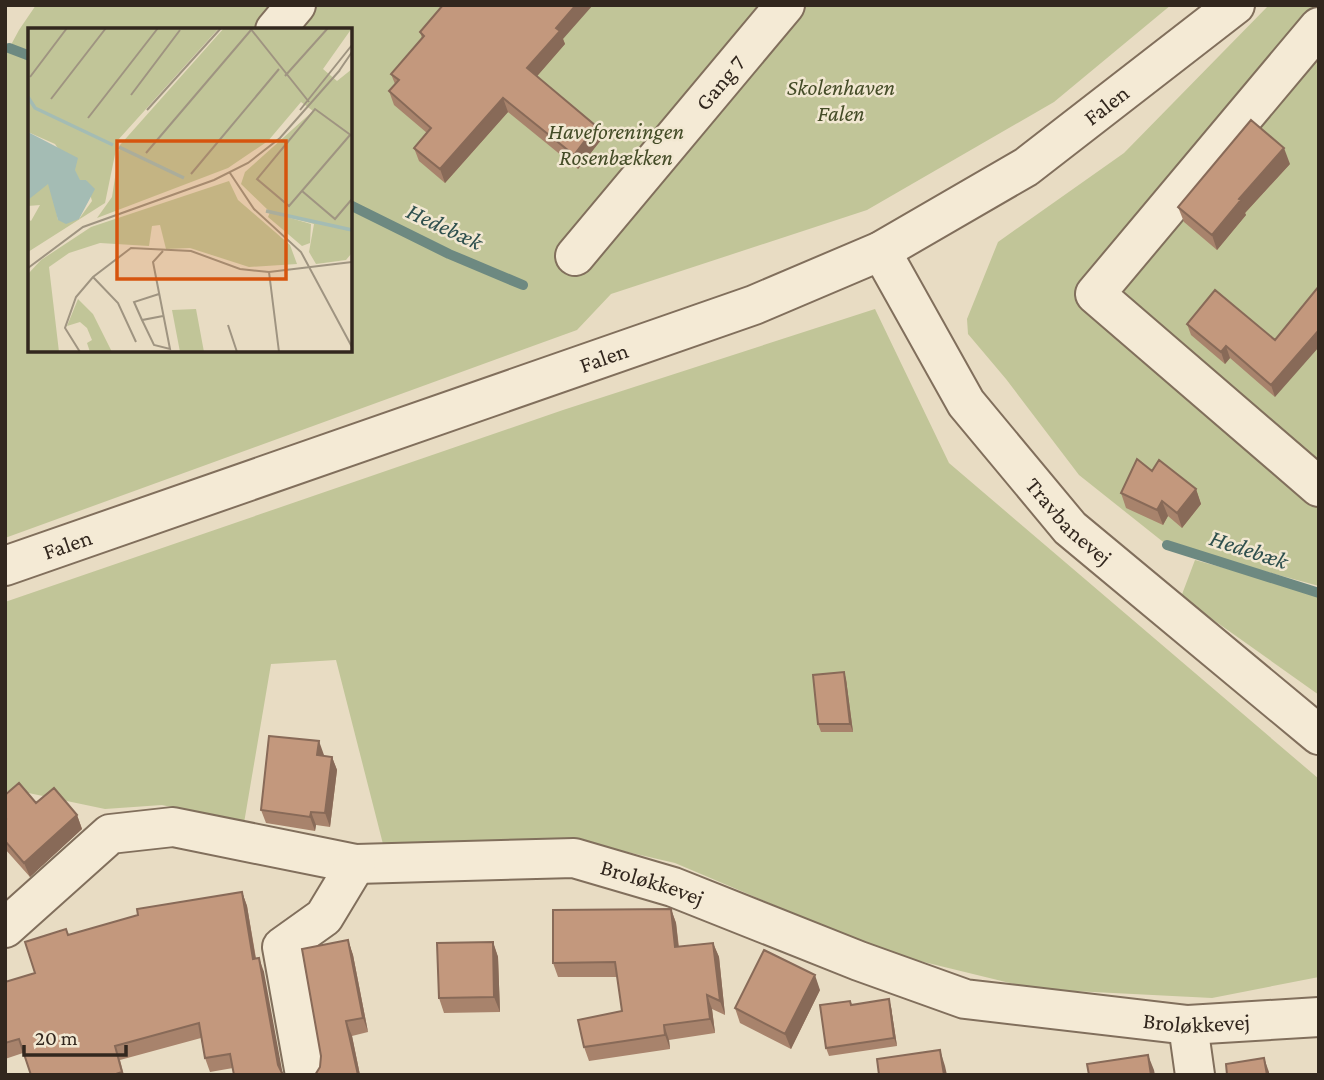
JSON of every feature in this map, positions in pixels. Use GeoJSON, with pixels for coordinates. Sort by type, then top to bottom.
{"type":"FeatureCollection","features":[{"type":"Feature","properties":{"kind":"street"},"geometry":{"type":"LineString","coordinates":[[277,28],[296,5]]}},
{"type":"Feature","properties":{"kind":"street","name":"Gang 7"},"geometry":{"type":"LineString","coordinates":[[575,256],[785,5]]}},
{"type":"Feature","properties":{"kind":"street","name":"Falen"},"geometry":{"type":"LineString","coordinates":[[1160,63],[1218,5]]}},
{"type":"Feature","properties":{"kind":"street","name":"Falen"},"geometry":{"type":"LineString","coordinates":[[5,566],[754,306],[881,251],[1026,167],[1235,5]]}},
{"type":"Feature","properties":{"kind":"street"},"geometry":{"type":"LineString","coordinates":[[1319,27],[1095,294],[1319,487]]}},
{"type":"Feature","properties":{"kind":"street","name":"Travbanevej"},"geometry":{"type":"LineString","coordinates":[[881,251],[966,403],[1070,528],[1319,735]]}},
{"type":"Feature","properties":{"kind":"street","name":"Broløkkevej"},"geometry":{"type":"LineString","coordinates":[[5,928],[110,834],[173,827],[356,864],[574,858],[673,887],[859,961],[965,999],[1188,1025],[1319,1017]]}},
{"type":"Feature","properties":{"kind":"street"},"geometry":{"type":"LineString","coordinates":[[305,1075],[282,947],[324,917],[356,864]]}},
{"type":"Feature","properties":{"kind":"street"},"geometry":{"type":"LineString","coordinates":[[1188,1025],[1195,1075]]}},
{"type":"Feature","properties":{"kind":"green space","name":"Haveforeningen Rosenbækken"},"geometry":{"type":"Polygon","coordinates":[[[36,5],[1171,5],[1054,102],[867,210],[611,294],[577,330],[5,538],[5,56],[36,5]]]}},
{"type":"Feature","properties":{"kind":"green space"},"geometry":{"type":"Polygon","coordinates":[[[1269,5],[1319,5],[1319,586],[1167,545],[1079,475],[968,334],[967,319],[998,242],[1124,153],[1269,5]]]}},
{"type":"Feature","properties":{"kind":"green space"},"geometry":{"type":"Polygon","coordinates":[[[875,309],[949,463],[1319,779],[1319,977],[1212,998],[1034,989],[887,953],[675,863],[571,839],[383,844],[336,660],[271,664],[244,823],[162,805],[105,809],[19,791],[5,791],[5,602],[563,410],[875,309]]]}},
{"type":"Feature","properties":{"kind":"green space"},"geometry":{"type":"Polygon","coordinates":[[[1195,560],[1319,594],[1319,695],[1181,597],[1195,560]]]}},
{"type":"Feature","properties":{"kind":"building"},"geometry":{"type":"Polygon","coordinates":[[[443,5],[576,5],[556,28],[560,31],[527,68],[596,126],[574,155],[503,98],[440,169],[414,148],[431,128],[389,91],[399,80],[391,74],[424,36],[420,32],[443,5]]]}},
{"type":"Feature","properties":{"kind":"building"},"geometry":{"type":"Polygon","coordinates":[[[1251,120],[1284,148],[1239,199],[1241,200],[1212,235],[1178,207],[1251,120]]]}},
{"type":"Feature","properties":{"kind":"building"},"geometry":{"type":"Polygon","coordinates":[[[1319,286],[1319,330],[1271,385],[1226,346],[1221,352],[1187,324],[1215,290],[1275,340],[1319,286]]]}},
{"type":"Feature","properties":{"kind":"building"},"geometry":{"type":"Polygon","coordinates":[[[1137,459],[1152,471],[1159,460],[1196,489],[1177,513],[1162,501],[1157,510],[1121,493],[1137,459]]]}},
{"type":"Feature","properties":{"kind":"building"},"geometry":{"type":"Polygon","coordinates":[[[844,672],[850,724],[818,724],[813,675],[844,672]]]}},
{"type":"Feature","properties":{"kind":"building"},"geometry":{"type":"Polygon","coordinates":[[[269,736],[319,741],[317,755],[332,757],[325,813],[311,812],[310,817],[261,810],[269,736]]]}},
{"type":"Feature","properties":{"kind":"building"},"geometry":{"type":"Polygon","coordinates":[[[19,783],[36,803],[54,788],[77,815],[24,863],[5,841],[5,795],[19,783]]]}},
{"type":"Feature","properties":{"kind":"building"},"geometry":{"type":"Polygon","coordinates":[[[242,892],[253,959],[259,958],[278,1065],[283,1075],[234,1075],[230,1054],[205,1058],[199,1023],[115,1046],[122,1072],[113,1075],[31,1075],[19,1039],[5,1043],[5,982],[35,973],[25,942],[66,929],[68,935],[138,915],[137,909],[242,892]]]}},
{"type":"Feature","properties":{"kind":"building"},"geometry":{"type":"Polygon","coordinates":[[[671,909],[675,947],[713,943],[720,1001],[707,995],[710,1019],[664,1025],[665,1035],[584,1047],[578,1020],[622,1011],[615,962],[553,963],[553,910],[671,909]]]}},
{"type":"Feature","properties":{"kind":"building"},"geometry":{"type":"Polygon","coordinates":[[[348,940],[363,1018],[346,1021],[358,1075],[315,1075],[320,1067],[321,1056],[302,949],[348,940]]]}},
{"type":"Feature","properties":{"kind":"building"},"geometry":{"type":"Polygon","coordinates":[[[493,942],[494,997],[439,998],[437,943],[493,942]]]}},
{"type":"Feature","properties":{"kind":"building"},"geometry":{"type":"Polygon","coordinates":[[[764,950],[815,975],[785,1034],[735,1008],[764,950]]]}},
{"type":"Feature","properties":{"kind":"building"},"geometry":{"type":"Polygon","coordinates":[[[889,999],[894,1038],[826,1048],[820,1005],[850,1001],[851,1005],[889,999]]]}},
{"type":"Feature","properties":{"kind":"building"},"geometry":{"type":"Polygon","coordinates":[[[940,1050],[944,1075],[879,1075],[877,1059],[940,1050]]]}},
{"type":"Feature","properties":{"kind":"building"},"geometry":{"type":"Polygon","coordinates":[[[1148,1055],[1151,1075],[1089,1075],[1087,1064],[1148,1055]]]}},
{"type":"Feature","properties":{"kind":"building"},"geometry":{"type":"Polygon","coordinates":[[[1264,1058],[1267,1075],[1227,1075],[1226,1064],[1264,1058]]]}},
{"type":"Feature","properties":{"kind":"waterway","name":"Hedebæk"},"geometry":{"type":"LineString","coordinates":[[9,48],[28,55]]}},
{"type":"Feature","properties":{"kind":"waterway","name":"Hedebæk"},"geometry":{"type":"LineString","coordinates":[[352,206],[449,254],[523,285]]}},
{"type":"Feature","properties":{"kind":"waterway","name":"Hedebæk"},"geometry":{"type":"LineString","coordinates":[[1167,545],[1319,593]]}},
{"type":"Feature","properties":{"kind":"park label","name":"Skolenhaven Falen"},"geometry":{"type":"Point","coordinates":[841,100]}}]}
